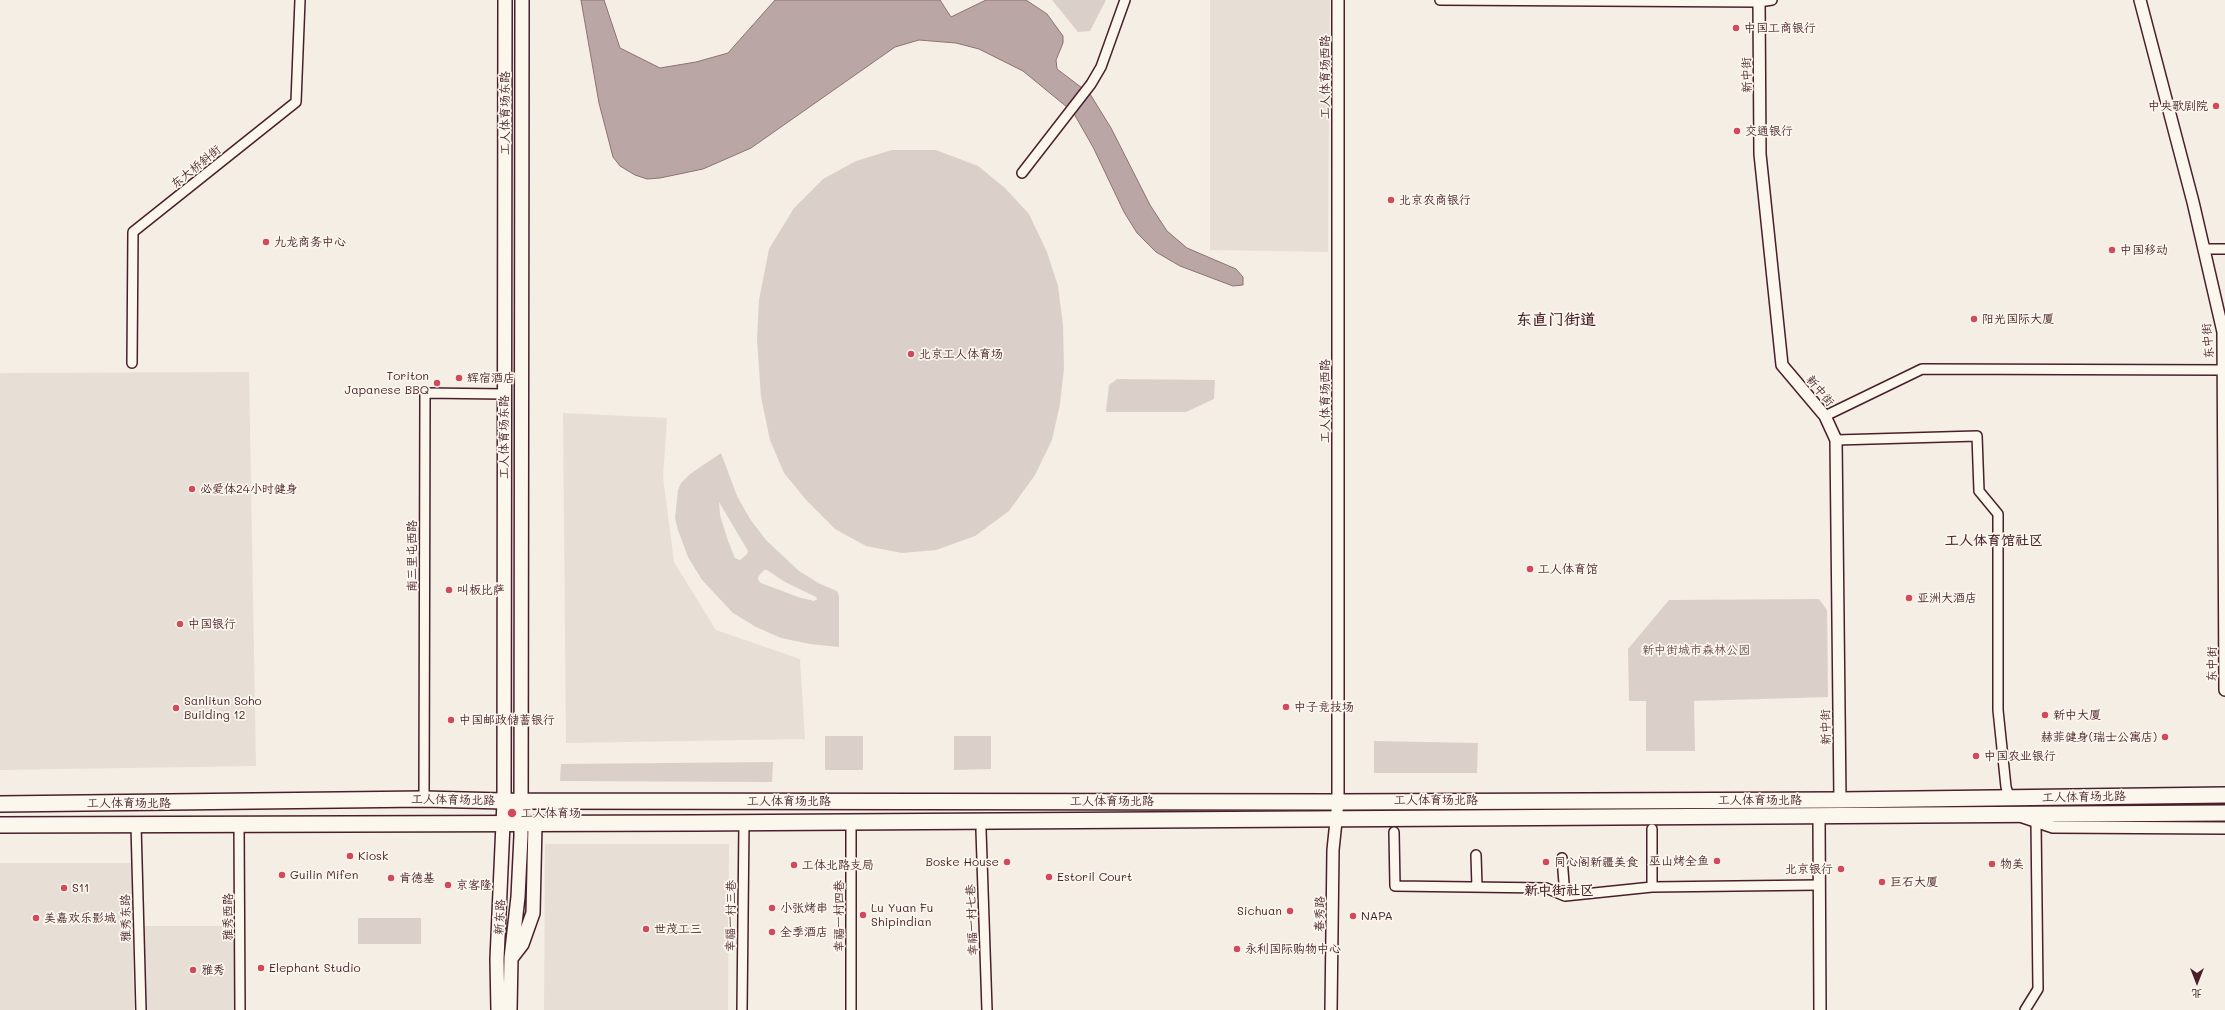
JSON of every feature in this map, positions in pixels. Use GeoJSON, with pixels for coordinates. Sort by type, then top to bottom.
{"type":"FeatureCollection","features":[{"type":"Feature","properties":{"kind":"main road","name":"工人体育场东路"},"geometry":{"type":"LineString","coordinates":[[503,824],[505,0]]}},
{"type":"Feature","properties":{"kind":"main road","name":"工人体育场东路"},"geometry":{"type":"LineString","coordinates":[[522,0],[521,801],[528,824]]}},
{"type":"Feature","properties":{"kind":"main road","name":"工人体育场北路"},"geometry":{"type":"LineString","coordinates":[[0,804],[424,799],[504,801],[1338,802],[1840,800],[2225,795]]}},
{"type":"Feature","properties":{"kind":"main road","name":"工人体育场北路"},"geometry":{"type":"LineString","coordinates":[[0,825],[528,824],[2225,813]]}},
{"type":"Feature","properties":{"kind":"main road","name":"新东路"},"geometry":{"type":"LineString","coordinates":[[498,1010],[497,959],[503,824]]}},
{"type":"Feature","properties":{"kind":"main road","name":"新东路"},"geometry":{"type":"LineString","coordinates":[[510,1010],[510,958],[522,944],[533,914],[528,824]]}},
{"type":"Feature","properties":{"kind":"street","name":"东大桥斜街"},"geometry":{"type":"LineString","coordinates":[[132,363],[133,232],[296,102],[300,0]]}},
{"type":"Feature","properties":{"kind":"street"},"geometry":{"type":"LineString","coordinates":[[1022,173],[1091,84],[1101,67],[1125,0]]}},
{"type":"Feature","properties":{"kind":"street","name":"工人体育场西路"},"geometry":{"type":"LineString","coordinates":[[1336,819],[1338,802],[1338,0]]}},
{"type":"Feature","properties":{"kind":"street"},"geometry":{"type":"LineString","coordinates":[[1440,0],[1772,0]]}},
{"type":"Feature","properties":{"kind":"street","name":"东中街"},"geometry":{"type":"LineString","coordinates":[[2140,0],[2204,249],[2223,332],[2225,690]]}},
{"type":"Feature","properties":{"kind":"street","name":"新中街"},"geometry":{"type":"LineString","coordinates":[[1759,1],[1760,154],[1782,365],[1825,416],[1836,440],[1840,800]]}},
{"type":"Feature","properties":{"kind":"street"},"geometry":{"type":"LineString","coordinates":[[2204,249],[2225,249]]}},
{"type":"Feature","properties":{"kind":"street"},"geometry":{"type":"LineString","coordinates":[[1825,416],[1922,369],[2223,370]]}},
{"type":"Feature","properties":{"kind":"street","name":"南三里屯西路"},"geometry":{"type":"LineString","coordinates":[[424,799],[425,393],[504,394]]}},
{"type":"Feature","properties":{"kind":"street"},"geometry":{"type":"LineString","coordinates":[[1836,440],[1977,436],[1979,491],[1998,514],[1998,710],[2006,787],[2009,798]]}},
{"type":"Feature","properties":{"kind":"street","name":"工人体育场北路"},"geometry":{"type":"LineString","coordinates":[[2016,814],[2053,827],[2225,828]]}},
{"type":"Feature","properties":{"kind":"street"},"geometry":{"type":"LineString","coordinates":[[1819,816],[1820,1010]]}},
{"type":"Feature","properties":{"kind":"street","name":"春秀路"},"geometry":{"type":"LineString","coordinates":[[1331,1010],[1333,850],[1336,819]]}},
{"type":"Feature","properties":{"kind":"street"},"geometry":{"type":"LineString","coordinates":[[2225,821],[2225,828]]}},
{"type":"Feature","properties":{"kind":"street","name":"幸福一村三巷"},"geometry":{"type":"LineString","coordinates":[[742,1010],[744,822]]}},
{"type":"Feature","properties":{"kind":"street","name":"幸福一村四巷"},"geometry":{"type":"LineString","coordinates":[[851,822],[851,1010]]}},
{"type":"Feature","properties":{"kind":"street"},"geometry":{"type":"LineString","coordinates":[[2026,1010],[2038,989],[2036,822]]}},
{"type":"Feature","properties":{"kind":"street","name":"雅秀东路"},"geometry":{"type":"LineString","coordinates":[[136,825],[141,1010]]}},
{"type":"Feature","properties":{"kind":"street","name":"雅秀西路"},"geometry":{"type":"LineString","coordinates":[[239,825],[240,1010]]}},
{"type":"Feature","properties":{"kind":"street"},"geometry":{"type":"LineString","coordinates":[[1652,829],[1652,887]]}},
{"type":"Feature","properties":{"kind":"street","name":"幸福一村七巷"},"geometry":{"type":"LineString","coordinates":[[981,830],[987,1010]]}},
{"type":"Feature","properties":{"kind":"street"},"geometry":{"type":"LineString","coordinates":[[1394,832],[1395,886],[1546,888],[1566,896],[1652,887],[1819,885]]}},
{"type":"Feature","properties":{"kind":"street"},"geometry":{"type":"LineString","coordinates":[[1476,855],[1477,887]]}},
{"type":"Feature","properties":{"kind":"street"},"geometry":{"type":"LineString","coordinates":[[1562,858],[1566,896]]}},
{"type":"Feature","properties":{"kind":"shaded area"},"geometry":{"type":"Polygon","coordinates":[[[581,0],[604,0],[620,48],[660,68],[696,62],[728,53],[775,0],[940,0],[951,17],[986,0],[1026,0],[1047,14],[1063,36],[1063,43],[1056,60],[1057,69],[1090,94],[1111,128],[1150,205],[1167,231],[1187,248],[1236,269],[1243,277],[1243,285],[1233,286],[1180,266],[1156,252],[1137,233],[1124,212],[1093,147],[1073,112],[1023,71],[979,49],[956,43],[919,40],[895,47],[751,148],[703,169],[660,178],[647,179],[635,175],[620,166],[613,157],[599,103],[581,0]]]}},
{"type":"Feature","properties":{"kind":"shaded area"},"geometry":{"type":"Polygon","coordinates":[[[1210,0],[1330,0],[1328,252],[1210,250],[1210,0]]]}},
{"type":"Feature","properties":{"kind":"shaded area"},"geometry":{"type":"Polygon","coordinates":[[[249,372],[256,766],[0,770],[0,373],[249,372]]]}},
{"type":"Feature","properties":{"kind":"shaded area"},"geometry":{"type":"Polygon","coordinates":[[[563,413],[667,418],[663,477],[674,562],[716,630],[800,659],[805,739],[566,743],[563,413]]]}},
{"type":"Feature","properties":{"kind":"shaded area"},"geometry":{"type":"Polygon","coordinates":[[[545,844],[729,844],[728,1010],[544,1010],[545,844]]]}},
{"type":"Feature","properties":{"kind":"shaded area"},"geometry":{"type":"Polygon","coordinates":[[[0,863],[131,863],[134,1010],[0,1010],[0,863]]]}},
{"type":"Feature","properties":{"kind":"shaded area","name":"雅秀"},"geometry":{"type":"Polygon","coordinates":[[[144,926],[236,926],[237,1010],[146,1010],[144,926]]]}},
{"type":"Feature","properties":{"kind":"green space"},"geometry":{"type":"Polygon","coordinates":[[[1052,0],[1106,0],[1090,31],[1078,32],[1052,0]]]}},
{"type":"Feature","properties":{"kind":"green space","name":"北京工人体育场"},"geometry":{"type":"Polygon","coordinates":[[[892,150],[936,150],[978,166],[1005,188],[1029,214],[1047,252],[1058,286],[1063,325],[1064,368],[1060,404],[1052,440],[1035,475],[1009,511],[975,536],[936,550],[902,553],[866,546],[835,529],[807,501],[784,473],[770,440],[761,397],[757,339],[759,300],[769,249],[794,208],[823,179],[856,161],[892,150]]]}},
{"type":"Feature","properties":{"kind":"green space"},"geometry":{"type":"Polygon","coordinates":[[[1117,379],[1215,380],[1214,399],[1186,412],[1106,412],[1109,385],[1117,379]]]}},
{"type":"Feature","properties":{"kind":"green space"},"geometry":{"type":"Polygon","coordinates":[[[721,453],[737,496],[750,519],[766,540],[799,571],[820,584],[837,591],[839,596],[839,647],[810,644],[781,638],[756,627],[733,613],[702,580],[688,557],[675,518],[678,490],[681,483],[690,474],[721,453]],[[719,502],[720,515],[728,541],[735,558],[740,560],[747,554],[748,551],[719,502]],[[764,570],[758,577],[758,580],[761,583],[798,597],[814,601],[817,599],[816,597],[785,582],[767,570],[764,570]]]}},
{"type":"Feature","properties":{"kind":"green space","name":"新中街城市森林公园"},"geometry":{"type":"Polygon","coordinates":[[[1819,599],[1827,610],[1828,697],[1694,701],[1695,751],[1646,751],[1646,701],[1629,701],[1628,649],[1669,600],[1819,599]]]}},
{"type":"Feature","properties":{"kind":"green space"},"geometry":{"type":"Polygon","coordinates":[[[825,736],[863,736],[863,770],[825,770],[825,736]]]}},
{"type":"Feature","properties":{"kind":"green space"},"geometry":{"type":"Polygon","coordinates":[[[954,736],[991,736],[991,769],[954,770],[954,736]]]}},
{"type":"Feature","properties":{"kind":"green space"},"geometry":{"type":"Polygon","coordinates":[[[1374,741],[1478,743],[1477,773],[1374,773],[1374,741]]]}},
{"type":"Feature","properties":{"kind":"green space"},"geometry":{"type":"Polygon","coordinates":[[[773,762],[772,782],[560,781],[561,764],[773,762]]]}},
{"type":"Feature","properties":{"kind":"green space"},"geometry":{"type":"Polygon","coordinates":[[[358,918],[421,918],[421,944],[358,944],[358,918]]]}},
{"type":"Feature","properties":{"kind":"place","name":"中国工商银行"},"geometry":{"type":"Point","coordinates":[1736,28]}},
{"type":"Feature","properties":{"kind":"place","name":"中央歌剧院"},"geometry":{"type":"Point","coordinates":[2216,106]}},
{"type":"Feature","properties":{"kind":"place","name":"交通银行"},"geometry":{"type":"Point","coordinates":[1737,131]}},
{"type":"Feature","properties":{"kind":"place","name":"北京农商银行"},"geometry":{"type":"Point","coordinates":[1391,200]}},
{"type":"Feature","properties":{"kind":"place","name":"九龙商务中心"},"geometry":{"type":"Point","coordinates":[266,242]}},
{"type":"Feature","properties":{"kind":"place","name":"中国移动"},"geometry":{"type":"Point","coordinates":[2112,250]}},
{"type":"Feature","properties":{"kind":"place","name":"阳光国际大厦"},"geometry":{"type":"Point","coordinates":[1974,319]}},
{"type":"Feature","properties":{"kind":"place","name":"北京工人体育场"},"geometry":{"type":"Point","coordinates":[911,354]}},
{"type":"Feature","properties":{"kind":"place","name":"辉宿酒店"},"geometry":{"type":"Point","coordinates":[459,378]}},
{"type":"Feature","properties":{"kind":"place","name":"Toriton Japanese BBQ"},"geometry":{"type":"Point","coordinates":[437,383]}},
{"type":"Feature","properties":{"kind":"place","name":"必爱体24小时健身"},"geometry":{"type":"Point","coordinates":[192,489]}},
{"type":"Feature","properties":{"kind":"place","name":"工人体育馆"},"geometry":{"type":"Point","coordinates":[1530,569]}},
{"type":"Feature","properties":{"kind":"place","name":"叫板比萨"},"geometry":{"type":"Point","coordinates":[449,590]}},
{"type":"Feature","properties":{"kind":"place","name":"亚洲大酒店"},"geometry":{"type":"Point","coordinates":[1909,598]}},
{"type":"Feature","properties":{"kind":"place","name":"中国银行"},"geometry":{"type":"Point","coordinates":[180,624]}},
{"type":"Feature","properties":{"kind":"place","name":"中子竞技场"},"geometry":{"type":"Point","coordinates":[1286,707]}},
{"type":"Feature","properties":{"kind":"place","name":"Sanlitun Soho Building 12"},"geometry":{"type":"Point","coordinates":[176,708]}},
{"type":"Feature","properties":{"kind":"place","name":"新中大厦"},"geometry":{"type":"Point","coordinates":[2045,715]}},
{"type":"Feature","properties":{"kind":"place","name":"中国邮政储蓄银行"},"geometry":{"type":"Point","coordinates":[451,720]}},
{"type":"Feature","properties":{"kind":"place","name":"赫菲健身(瑞士公寓店)"},"geometry":{"type":"Point","coordinates":[2165,737]}},
{"type":"Feature","properties":{"kind":"place","name":"中国农业银行"},"geometry":{"type":"Point","coordinates":[1976,756]}},
{"type":"Feature","properties":{"kind":"place","name":"工人体育场"},"geometry":{"type":"Point","coordinates":[512,813]}},
{"type":"Feature","properties":{"kind":"place","name":"Kiosk"},"geometry":{"type":"Point","coordinates":[350,856]}},
{"type":"Feature","properties":{"kind":"place","name":"巫山烤全鱼"},"geometry":{"type":"Point","coordinates":[1717,861]}},
{"type":"Feature","properties":{"kind":"place","name":"Boske House"},"geometry":{"type":"Point","coordinates":[1007,862]}},
{"type":"Feature","properties":{"kind":"place","name":"同心阁新疆美食"},"geometry":{"type":"Point","coordinates":[1546,862]}},
{"type":"Feature","properties":{"kind":"place","name":"物美"},"geometry":{"type":"Point","coordinates":[1992,864]}},
{"type":"Feature","properties":{"kind":"place","name":"工体北路支局"},"geometry":{"type":"Point","coordinates":[794,865]}},
{"type":"Feature","properties":{"kind":"place","name":"北京银行"},"geometry":{"type":"Point","coordinates":[1841,869]}},
{"type":"Feature","properties":{"kind":"place","name":"Guilin Mifen"},"geometry":{"type":"Point","coordinates":[282,875]}},
{"type":"Feature","properties":{"kind":"place","name":"Estoril Court"},"geometry":{"type":"Point","coordinates":[1049,877]}},
{"type":"Feature","properties":{"kind":"place","name":"肯德基"},"geometry":{"type":"Point","coordinates":[391,878]}},
{"type":"Feature","properties":{"kind":"place","name":"巨石大厦"},"geometry":{"type":"Point","coordinates":[1882,882]}},
{"type":"Feature","properties":{"kind":"place","name":"京客隆"},"geometry":{"type":"Point","coordinates":[448,885]}},
{"type":"Feature","properties":{"kind":"place","name":"S11"},"geometry":{"type":"Point","coordinates":[64,888]}},
{"type":"Feature","properties":{"kind":"place","name":"小张烤串"},"geometry":{"type":"Point","coordinates":[772,908]}},
{"type":"Feature","properties":{"kind":"place","name":"Sichuan"},"geometry":{"type":"Point","coordinates":[1290,911]}},
{"type":"Feature","properties":{"kind":"place","name":"Lu Yuan Fu Shipindian"},"geometry":{"type":"Point","coordinates":[863,915]}},
{"type":"Feature","properties":{"kind":"place","name":"NAPA"},"geometry":{"type":"Point","coordinates":[1353,916]}},
{"type":"Feature","properties":{"kind":"place","name":"美嘉欢乐影城"},"geometry":{"type":"Point","coordinates":[36,918]}},
{"type":"Feature","properties":{"kind":"place","name":"世茂工三"},"geometry":{"type":"Point","coordinates":[646,929]}},
{"type":"Feature","properties":{"kind":"place","name":"全季酒店"},"geometry":{"type":"Point","coordinates":[772,932]}},
{"type":"Feature","properties":{"kind":"place","name":"永利国际购物中心"},"geometry":{"type":"Point","coordinates":[1237,949]}},
{"type":"Feature","properties":{"kind":"place","name":"Elephant Studio"},"geometry":{"type":"Point","coordinates":[261,968]}},
{"type":"Feature","properties":{"kind":"place","name":"雅秀"},"geometry":{"type":"Point","coordinates":[193,970]}},
{"type":"Feature","properties":{"kind":"district","name":"东直门街道"},"geometry":{"type":"Point","coordinates":[1556,320]}},
{"type":"Feature","properties":{"kind":"district","name":"工人体育馆社区"},"geometry":{"type":"Point","coordinates":[1994,541]}},
{"type":"Feature","properties":{"kind":"district","name":"新中街社区"},"geometry":{"type":"Point","coordinates":[1559,891]}}]}
